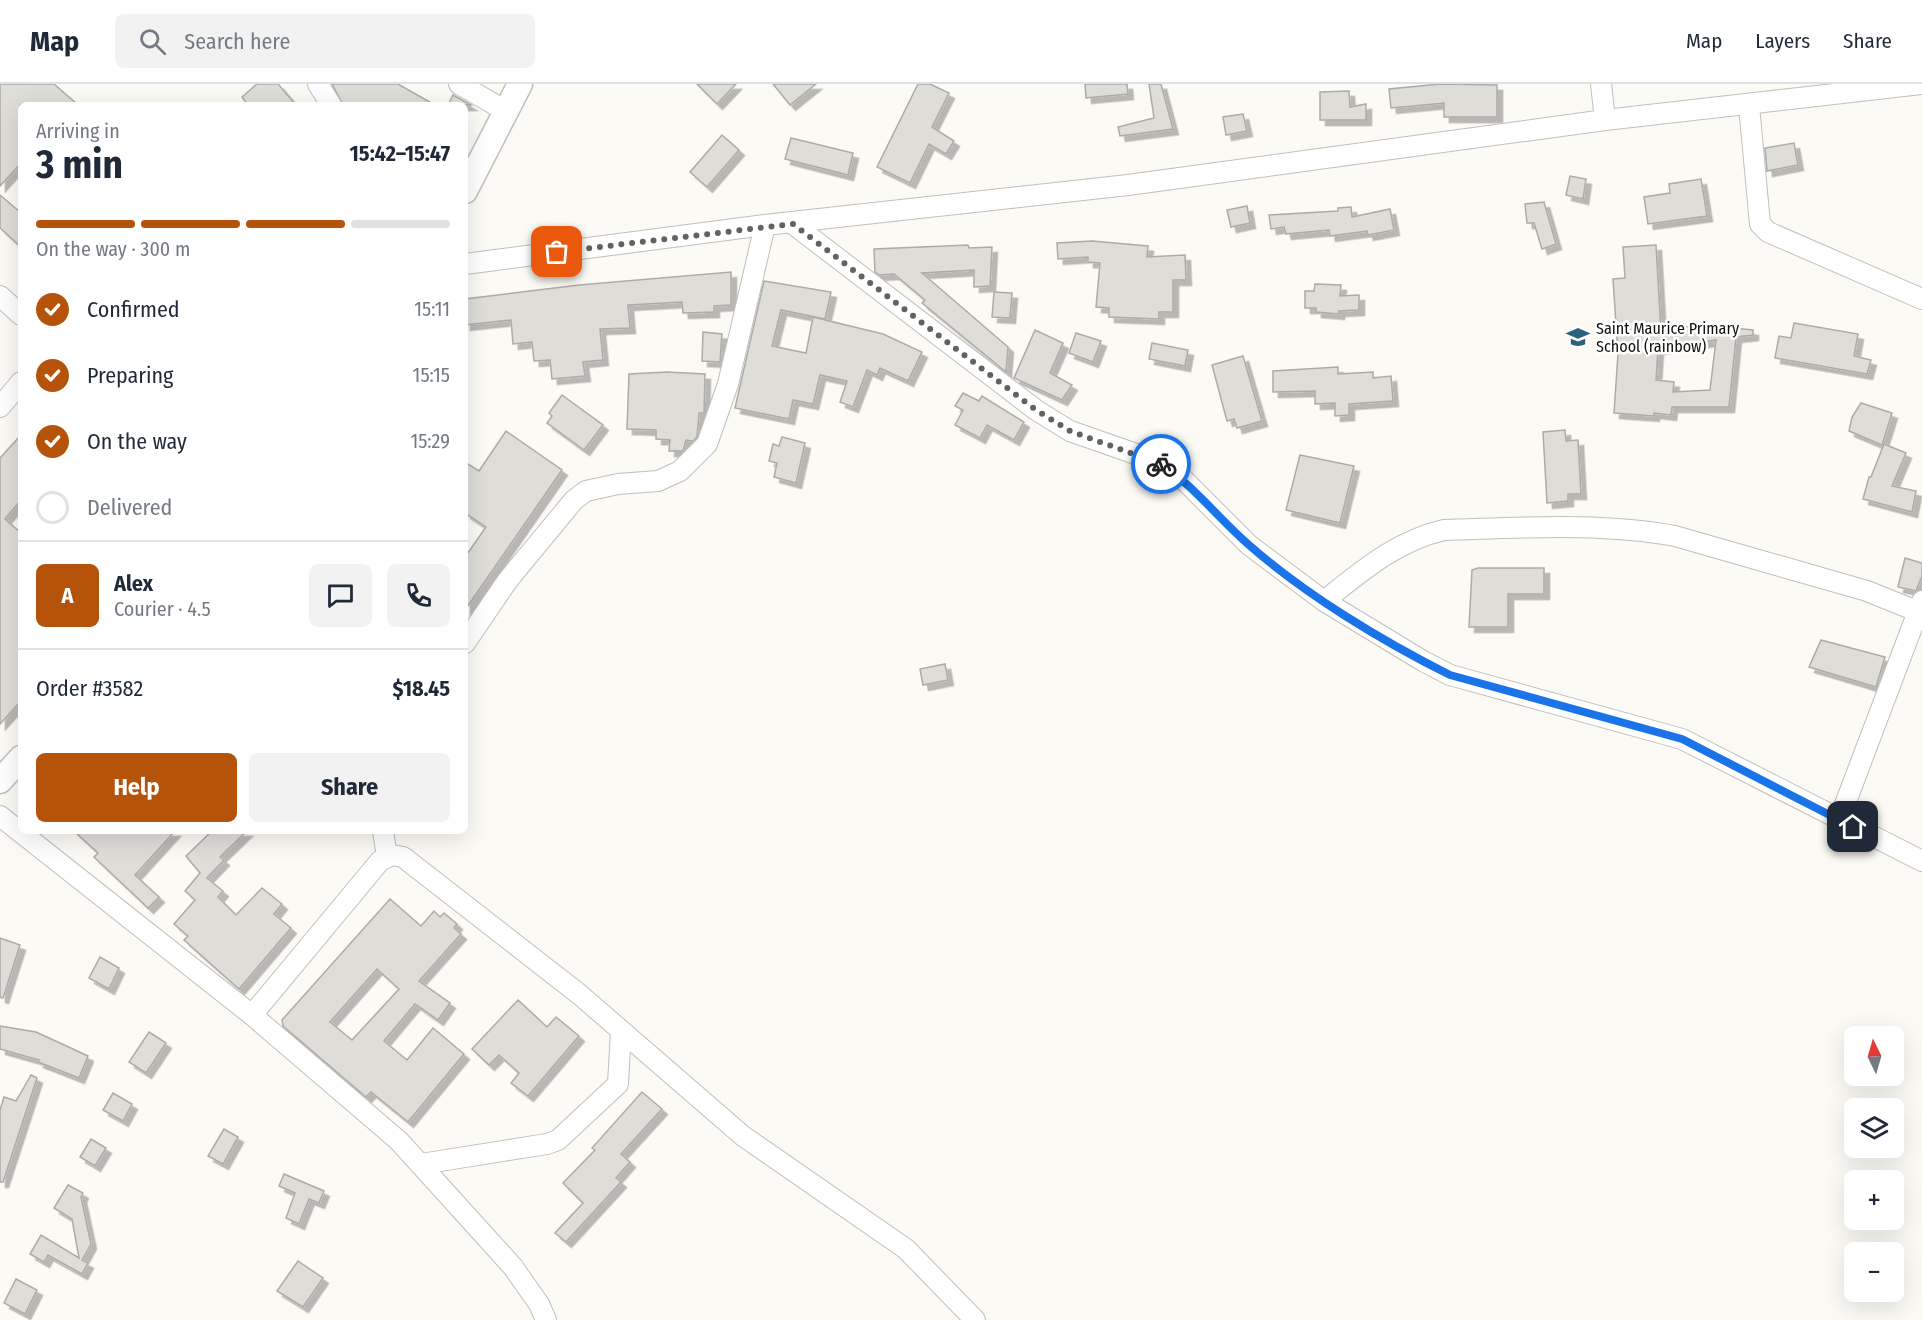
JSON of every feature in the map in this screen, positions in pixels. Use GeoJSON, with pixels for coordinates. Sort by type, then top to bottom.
{"type":"FeatureCollection","features":[{"type":"Feature","properties":{"kind":"street"},"geometry":{"type":"LineString","coordinates":[[318,84],[329,102]]}},
{"type":"Feature","properties":{"kind":"street"},"geometry":{"type":"LineString","coordinates":[[459,84],[506,111]]}},
{"type":"Feature","properties":{"kind":"street"},"geometry":{"type":"LineString","coordinates":[[468,185],[520,84]]}},
{"type":"Feature","properties":{"kind":"street"},"geometry":{"type":"LineString","coordinates":[[1601,84],[1605,120]]}},
{"type":"Feature","properties":{"kind":"street"},"geometry":{"type":"LineString","coordinates":[[468,264],[765,225],[793,224],[1137,183],[1605,120],[1749,106],[1922,84]]}},
{"type":"Feature","properties":{"kind":"street"},"geometry":{"type":"LineString","coordinates":[[1749,106],[1760,224],[1768,232],[1922,298]]}},
{"type":"Feature","properties":{"kind":"street"},"geometry":{"type":"LineString","coordinates":[[793,224],[1036,410],[1070,431],[1156,461],[1184,480],[1249,545],[1324,601],[1423,661],[1450,675],[1682,739],[1922,861]]}},
{"type":"Feature","properties":{"kind":"street"},"geometry":{"type":"LineString","coordinates":[[468,639],[508,580],[574,500],[586,491],[618,484],[658,481],[680,471],[706,444],[728,384],[765,225]]}},
{"type":"Feature","properties":{"kind":"street"},"geometry":{"type":"LineString","coordinates":[[0,296],[18,312]]}},
{"type":"Feature","properties":{"kind":"street"},"geometry":{"type":"LineString","coordinates":[[0,407],[18,386]]}},
{"type":"Feature","properties":{"kind":"street"},"geometry":{"type":"LineString","coordinates":[[1324,601],[1384,554],[1427,534],[1444,530],[1549,528],[1651,532],[1675,536],[1920,607],[1839,820]]}},
{"type":"Feature","properties":{"kind":"street"},"geometry":{"type":"LineString","coordinates":[[0,781],[18,761]]}},
{"type":"Feature","properties":{"kind":"street"},"geometry":{"type":"LineString","coordinates":[[0,816],[18,830]]}},
{"type":"Feature","properties":{"kind":"street"},"geometry":{"type":"LineString","coordinates":[[23,834],[252,1015],[399,1141],[513,1267],[539,1304],[546,1320]]}},
{"type":"Feature","properties":{"kind":"street"},"geometry":{"type":"LineString","coordinates":[[383,834],[387,857]]}},
{"type":"Feature","properties":{"kind":"street"},"geometry":{"type":"LineString","coordinates":[[252,1015],[380,861],[387,857],[403,857],[579,994],[743,1136],[906,1249],[975,1320]]}},
{"type":"Feature","properties":{"kind":"street"},"geometry":{"type":"LineString","coordinates":[[421,1164],[547,1144],[558,1140],[618,1084],[621,1031]]}},
{"type":"Feature","properties":{"kind":"building"},"geometry":{"type":"Polygon","coordinates":[[[0,84],[54,84],[75,102],[18,102],[18,166],[0,186],[0,84]]]}},
{"type":"Feature","properties":{"kind":"building"},"geometry":{"type":"Polygon","coordinates":[[[257,84],[278,84],[293,102],[246,102],[242,97],[257,84]]]}},
{"type":"Feature","properties":{"kind":"building"},"geometry":{"type":"Polygon","coordinates":[[[332,84],[398,84],[430,102],[341,102],[332,84]]]}},
{"type":"Feature","properties":{"kind":"building"},"geometry":{"type":"Polygon","coordinates":[[[697,84],[736,84],[717,104],[697,84]]]}},
{"type":"Feature","properties":{"kind":"building"},"geometry":{"type":"Polygon","coordinates":[[[773,84],[816,84],[790,105],[773,84]]]}},
{"type":"Feature","properties":{"kind":"building"},"geometry":{"type":"Polygon","coordinates":[[[918,84],[930,84],[949,93],[932,127],[954,141],[946,154],[929,144],[910,183],[877,167],[918,84]]]}},
{"type":"Feature","properties":{"kind":"building"},"geometry":{"type":"Polygon","coordinates":[[[1085,84],[1127,84],[1128,94],[1086,98],[1085,84]]]}},
{"type":"Feature","properties":{"kind":"building"},"geometry":{"type":"Polygon","coordinates":[[[1149,84],[1161,84],[1173,129],[1120,136],[1118,127],[1154,118],[1149,84]]]}},
{"type":"Feature","properties":{"kind":"building"},"geometry":{"type":"Polygon","coordinates":[[[1440,84],[1497,85],[1497,117],[1444,117],[1444,103],[1391,108],[1389,89],[1440,84]]]}},
{"type":"Feature","properties":{"kind":"building"},"geometry":{"type":"Polygon","coordinates":[[[1349,91],[1350,107],[1366,104],[1366,120],[1320,120],[1320,92],[1349,91]]]}},
{"type":"Feature","properties":{"kind":"building"},"geometry":{"type":"Polygon","coordinates":[[[453,95],[466,102],[450,102],[453,95]]]}},
{"type":"Feature","properties":{"kind":"building"},"geometry":{"type":"Polygon","coordinates":[[[1243,114],[1247,131],[1226,135],[1223,117],[1243,114]]]}},
{"type":"Feature","properties":{"kind":"building"},"geometry":{"type":"Polygon","coordinates":[[[722,135],[739,150],[707,187],[690,172],[722,135]]]}},
{"type":"Feature","properties":{"kind":"building"},"geometry":{"type":"Polygon","coordinates":[[[791,138],[853,153],[848,175],[785,159],[791,138]]]}},
{"type":"Feature","properties":{"kind":"building"},"geometry":{"type":"Polygon","coordinates":[[[1794,143],[1798,165],[1767,171],[1765,148],[1794,143]]]}},
{"type":"Feature","properties":{"kind":"building"},"geometry":{"type":"Polygon","coordinates":[[[1570,176],[1586,179],[1583,199],[1566,195],[1570,176]]]}},
{"type":"Feature","properties":{"kind":"building"},"geometry":{"type":"Polygon","coordinates":[[[1701,179],[1707,216],[1648,224],[1644,197],[1670,193],[1669,184],[1701,179]]]}},
{"type":"Feature","properties":{"kind":"building"},"geometry":{"type":"Polygon","coordinates":[[[0,195],[18,210],[18,244],[0,228],[0,195]]]}},
{"type":"Feature","properties":{"kind":"building"},"geometry":{"type":"Polygon","coordinates":[[[1544,202],[1556,244],[1542,249],[1534,223],[1527,223],[1525,204],[1544,202]]]}},
{"type":"Feature","properties":{"kind":"building"},"geometry":{"type":"Polygon","coordinates":[[[1247,206],[1250,223],[1231,227],[1227,210],[1247,206]]]}},
{"type":"Feature","properties":{"kind":"building"},"geometry":{"type":"Polygon","coordinates":[[[1351,207],[1352,217],[1390,209],[1394,230],[1368,235],[1367,231],[1330,236],[1329,230],[1286,234],[1284,227],[1271,229],[1269,215],[1338,211],[1338,208],[1351,207]]]}},
{"type":"Feature","properties":{"kind":"building"},"geometry":{"type":"Polygon","coordinates":[[[1092,241],[1148,246],[1147,257],[1185,255],[1186,280],[1173,280],[1173,312],[1159,312],[1159,319],[1109,317],[1109,308],[1096,307],[1100,263],[1088,262],[1088,257],[1058,259],[1057,243],[1092,241]]]}},
{"type":"Feature","properties":{"kind":"building"},"geometry":{"type":"Polygon","coordinates":[[[968,245],[969,248],[992,247],[990,286],[974,287],[974,270],[922,273],[1008,347],[1006,372],[922,303],[925,300],[894,274],[879,275],[875,272],[874,249],[968,245]]]}},
{"type":"Feature","properties":{"kind":"building"},"geometry":{"type":"Polygon","coordinates":[[[1656,245],[1661,331],[1692,326],[1692,324],[1753,330],[1753,335],[1736,337],[1729,407],[1672,407],[1671,415],[1654,413],[1654,416],[1614,413],[1618,354],[1613,279],[1625,278],[1623,247],[1656,245]],[[1716,340],[1658,349],[1656,380],[1674,382],[1673,392],[1710,390],[1716,340]]]}},
{"type":"Feature","properties":{"kind":"building"},"geometry":{"type":"Polygon","coordinates":[[[731,272],[731,305],[714,306],[714,312],[683,313],[682,302],[628,305],[630,328],[600,329],[603,360],[583,362],[585,376],[552,379],[550,360],[534,361],[532,342],[513,344],[511,320],[468,325],[468,299],[579,285],[731,272]]]}},
{"type":"Feature","properties":{"kind":"building"},"geometry":{"type":"Polygon","coordinates":[[[764,281],[831,292],[825,319],[781,310],[772,346],[806,353],[813,317],[883,334],[922,352],[908,381],[880,368],[877,375],[867,370],[853,407],[840,402],[847,381],[820,375],[813,404],[793,400],[789,419],[735,408],[764,281]]]}},
{"type":"Feature","properties":{"kind":"building"},"geometry":{"type":"Polygon","coordinates":[[[1315,284],[1341,285],[1340,296],[1359,295],[1359,310],[1339,311],[1339,314],[1316,312],[1316,308],[1305,308],[1305,291],[1314,291],[1315,284]]]}},
{"type":"Feature","properties":{"kind":"building"},"geometry":{"type":"Polygon","coordinates":[[[994,292],[1012,293],[1010,318],[992,317],[994,292]]]}},
{"type":"Feature","properties":{"kind":"building"},"geometry":{"type":"Polygon","coordinates":[[[1794,323],[1858,334],[1854,356],[1871,360],[1867,374],[1775,358],[1779,336],[1791,338],[1794,323]]]}},
{"type":"Feature","properties":{"kind":"building"},"geometry":{"type":"Polygon","coordinates":[[[1035,330],[1063,343],[1050,373],[1072,385],[1062,400],[1014,378],[1035,330]]]}},
{"type":"Feature","properties":{"kind":"building"},"geometry":{"type":"Polygon","coordinates":[[[703,332],[722,334],[720,362],[702,361],[703,332]]]}},
{"type":"Feature","properties":{"kind":"building"},"geometry":{"type":"Polygon","coordinates":[[[1076,333],[1101,341],[1093,362],[1069,353],[1076,333]]]}},
{"type":"Feature","properties":{"kind":"building"},"geometry":{"type":"Polygon","coordinates":[[[1152,343],[1188,350],[1185,366],[1149,359],[1152,343]]]}},
{"type":"Feature","properties":{"kind":"building"},"geometry":{"type":"Polygon","coordinates":[[[1243,356],[1262,421],[1237,428],[1234,419],[1227,421],[1212,365],[1243,356]]]}},
{"type":"Feature","properties":{"kind":"building"},"geometry":{"type":"Polygon","coordinates":[[[1338,367],[1338,374],[1373,372],[1373,378],[1391,376],[1393,401],[1349,404],[1349,415],[1335,416],[1335,403],[1315,404],[1315,391],[1273,392],[1273,371],[1338,367]]]}},
{"type":"Feature","properties":{"kind":"building"},"geometry":{"type":"Polygon","coordinates":[[[667,372],[705,374],[704,413],[699,413],[697,437],[693,441],[686,440],[683,451],[669,451],[670,440],[656,439],[656,430],[627,429],[629,374],[667,372]]]}},
{"type":"Feature","properties":{"kind":"building"},"geometry":{"type":"Polygon","coordinates":[[[963,393],[979,401],[982,396],[1024,422],[1014,440],[987,425],[980,438],[955,425],[963,410],[955,406],[963,393]]]}},
{"type":"Feature","properties":{"kind":"building"},"geometry":{"type":"Polygon","coordinates":[[[562,395],[603,425],[584,450],[547,423],[552,416],[549,413],[562,395]]]}},
{"type":"Feature","properties":{"kind":"building"},"geometry":{"type":"Polygon","coordinates":[[[1861,403],[1892,413],[1882,445],[1849,431],[1852,417],[1861,403]]]}},
{"type":"Feature","properties":{"kind":"building"},"geometry":{"type":"Polygon","coordinates":[[[1565,430],[1566,441],[1578,440],[1581,494],[1568,494],[1568,501],[1547,503],[1543,432],[1565,430]]]}},
{"type":"Feature","properties":{"kind":"building"},"geometry":{"type":"Polygon","coordinates":[[[506,431],[562,470],[468,606],[468,553],[486,527],[468,515],[468,464],[479,471],[506,431]]]}},
{"type":"Feature","properties":{"kind":"building"},"geometry":{"type":"Polygon","coordinates":[[[782,437],[805,443],[796,483],[774,477],[777,463],[769,461],[773,444],[779,446],[782,437]]]}},
{"type":"Feature","properties":{"kind":"building"},"geometry":{"type":"Polygon","coordinates":[[[18,438],[18,504],[5,519],[18,530],[18,704],[0,724],[0,458],[18,438]]]}},
{"type":"Feature","properties":{"kind":"building"},"geometry":{"type":"Polygon","coordinates":[[[1884,444],[1906,453],[1892,486],[1916,491],[1912,512],[1863,499],[1869,477],[1871,477],[1884,444]]]}},
{"type":"Feature","properties":{"kind":"building"},"geometry":{"type":"Polygon","coordinates":[[[1300,455],[1354,466],[1340,523],[1286,510],[1300,455]]]}},
{"type":"Feature","properties":{"kind":"building"},"geometry":{"type":"Polygon","coordinates":[[[1905,558],[1922,563],[1922,576],[1916,591],[1898,587],[1905,558]]]}},
{"type":"Feature","properties":{"kind":"building"},"geometry":{"type":"Polygon","coordinates":[[[1478,568],[1544,568],[1544,594],[1508,594],[1508,627],[1469,627],[1472,570],[1478,568]]]}},
{"type":"Feature","properties":{"kind":"building"},"geometry":{"type":"Polygon","coordinates":[[[1821,640],[1885,657],[1876,687],[1809,667],[1821,640]]]}},
{"type":"Feature","properties":{"kind":"building"},"geometry":{"type":"Polygon","coordinates":[[[945,664],[948,680],[923,685],[920,669],[945,664]]]}},
{"type":"Feature","properties":{"kind":"building"},"geometry":{"type":"Polygon","coordinates":[[[77,834],[172,834],[135,875],[159,897],[148,908],[94,857],[98,853],[77,834]]]}},
{"type":"Feature","properties":{"kind":"building"},"geometry":{"type":"Polygon","coordinates":[[[209,834],[244,834],[220,857],[224,860],[207,878],[223,891],[218,897],[236,915],[262,888],[282,904],[274,914],[291,928],[239,989],[184,940],[188,936],[174,924],[195,900],[185,891],[200,873],[186,856],[209,834]]]}},
{"type":"Feature","properties":{"kind":"building"},"geometry":{"type":"Polygon","coordinates":[[[390,899],[421,926],[434,911],[440,917],[444,913],[457,924],[454,928],[461,934],[419,981],[450,1003],[438,1020],[415,1004],[384,1041],[407,1060],[433,1028],[464,1054],[408,1122],[371,1092],[366,1097],[283,1026],[282,1020],[390,899]],[[377,969],[330,1022],[352,1040],[399,989],[377,969]]]}},
{"type":"Feature","properties":{"kind":"building"},"geometry":{"type":"Polygon","coordinates":[[[0,938],[20,945],[3,998],[0,997],[0,938]]]}},
{"type":"Feature","properties":{"kind":"building"},"geometry":{"type":"Polygon","coordinates":[[[100,957],[119,968],[109,989],[89,978],[100,957]]]}},
{"type":"Feature","properties":{"kind":"building"},"geometry":{"type":"Polygon","coordinates":[[[518,1000],[547,1027],[556,1017],[579,1036],[528,1096],[511,1083],[519,1073],[499,1055],[489,1065],[472,1049],[518,1000]]]}},
{"type":"Feature","properties":{"kind":"building"},"geometry":{"type":"Polygon","coordinates":[[[0,1026],[36,1032],[88,1056],[79,1078],[38,1062],[39,1060],[0,1049],[0,1026]]]}},
{"type":"Feature","properties":{"kind":"building"},"geometry":{"type":"Polygon","coordinates":[[[149,1032],[166,1043],[146,1073],[129,1062],[149,1032]]]}},
{"type":"Feature","properties":{"kind":"building"},"geometry":{"type":"Polygon","coordinates":[[[31,1075],[37,1078],[3,1182],[0,1182],[0,1110],[4,1097],[16,1101],[31,1075]]]}},
{"type":"Feature","properties":{"kind":"building"},"geometry":{"type":"Polygon","coordinates":[[[642,1092],[662,1109],[621,1154],[630,1162],[616,1178],[621,1182],[566,1242],[555,1233],[583,1203],[563,1183],[595,1150],[592,1148],[642,1092]]]}},
{"type":"Feature","properties":{"kind":"building"},"geometry":{"type":"Polygon","coordinates":[[[113,1093],[132,1104],[123,1121],[103,1110],[113,1093]]]}},
{"type":"Feature","properties":{"kind":"building"},"geometry":{"type":"Polygon","coordinates":[[[224,1129],[238,1137],[223,1164],[208,1156],[224,1129]]]}},
{"type":"Feature","properties":{"kind":"building"},"geometry":{"type":"Polygon","coordinates":[[[91,1139],[106,1148],[95,1166],[80,1157],[91,1139]]]}},
{"type":"Feature","properties":{"kind":"building"},"geometry":{"type":"Polygon","coordinates":[[[284,1174],[324,1191],[319,1203],[309,1199],[299,1224],[286,1218],[295,1193],[279,1186],[284,1174]]]}},
{"type":"Feature","properties":{"kind":"building"},"geometry":{"type":"Polygon","coordinates":[[[68,1185],[83,1193],[81,1197],[91,1244],[82,1260],[88,1263],[82,1274],[48,1255],[44,1262],[30,1254],[41,1235],[79,1258],[72,1219],[54,1208],[68,1185]]]}},
{"type":"Feature","properties":{"kind":"building"},"geometry":{"type":"Polygon","coordinates":[[[298,1261],[323,1278],[303,1307],[277,1291],[298,1261]]]}},
{"type":"Feature","properties":{"kind":"building"},"geometry":{"type":"Polygon","coordinates":[[[16,1279],[37,1290],[25,1314],[4,1303],[16,1279]]]}},
{"type":"Feature","properties":{"kind":"way so far"},"geometry":{"type":"LineString","coordinates":[[557,252],[765,225],[793,224],[1036,410],[1070,431],[1161,464]]}},
{"type":"Feature","properties":{"kind":"place","name":"Saint Maurice Primary School (rainbow)"},"geometry":{"type":"Point","coordinates":[1578,337]}},
{"type":"Feature","properties":{"kind":"route"},"geometry":{"type":"LineString","coordinates":[[1161,464],[1184,480],[1249,545],[1324,601],[1423,661],[1450,675],[1682,739],[1707,749],[1853,827]]}}]}
